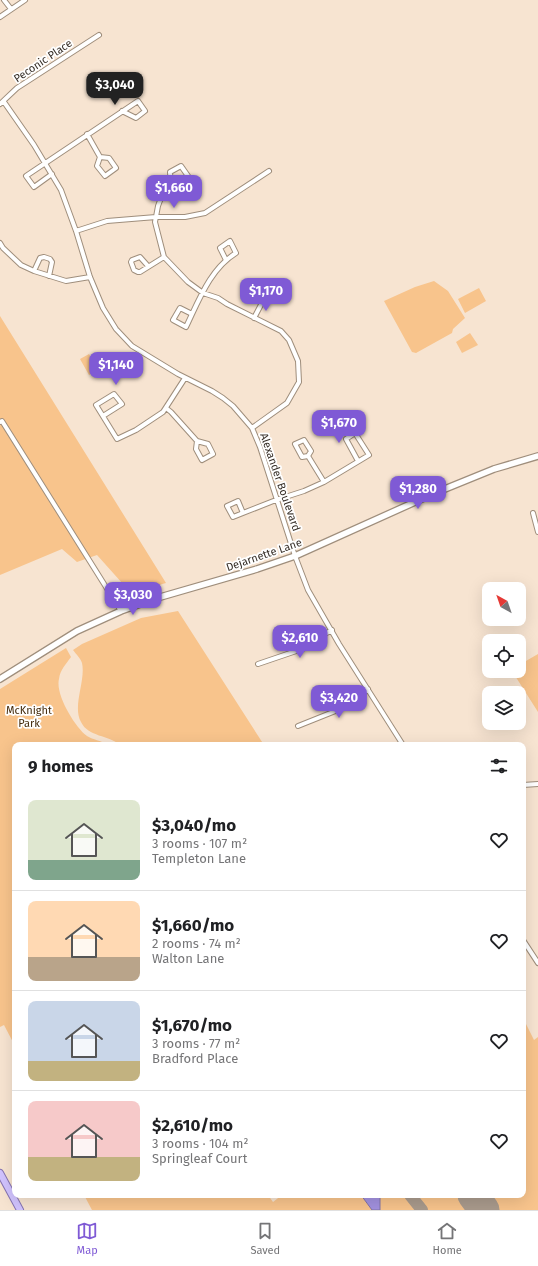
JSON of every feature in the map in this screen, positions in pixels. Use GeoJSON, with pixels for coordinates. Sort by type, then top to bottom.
{"type":"FeatureCollection","features":[{"type":"Feature","properties":{"kind":"main road","name":"Dejarnette Lane"},"geometry":{"type":"LineString","coordinates":[[0,679],[77,631],[121,611],[157,598],[257,570],[295,556],[435,492],[494,469],[538,456]]}},
{"type":"Feature","properties":{"kind":"main road"},"geometry":{"type":"LineString","coordinates":[[0,1173],[12,1195]]}},
{"type":"Feature","properties":{"kind":"main road"},"geometry":{"type":"LineString","coordinates":[[14,1198],[20,1210]]}},
{"type":"Feature","properties":{"kind":"street"},"geometry":{"type":"LineString","coordinates":[[4,0],[11,9]]}},
{"type":"Feature","properties":{"kind":"street"},"geometry":{"type":"LineString","coordinates":[[0,17],[25,0]]}},
{"type":"Feature","properties":{"kind":"street","name":"Peconic Place"},"geometry":{"type":"LineString","coordinates":[[2,103],[17,88],[98,35]]}},
{"type":"Feature","properties":{"kind":"street"},"geometry":{"type":"LineString","coordinates":[[52,174],[34,186],[26,176],[138,100],[145,111],[136,118],[122,111]]}},
{"type":"Feature","properties":{"kind":"street","name":"Alexander Boulevard"},"geometry":{"type":"LineString","coordinates":[[2,103],[34,145],[61,190],[76,231],[90,277],[103,308],[116,329],[132,346],[185,378],[223,398],[233,406],[252,428],[260,447],[276,500],[308,590],[339,644],[401,742]]}},
{"type":"Feature","properties":{"kind":"street"},"geometry":{"type":"LineString","coordinates":[[87,134],[100,156],[109,158],[116,168],[105,176],[97,166],[100,156]]}},
{"type":"Feature","properties":{"kind":"street"},"geometry":{"type":"LineString","coordinates":[[171,186],[170,172],[181,166],[188,176],[171,186],[161,198],[156,219],[164,257],[188,282],[203,293],[218,298],[281,331],[289,340],[298,361],[299,382],[287,403],[252,428]]}},
{"type":"Feature","properties":{"kind":"street"},"geometry":{"type":"LineString","coordinates":[[76,231],[107,221],[185,217],[205,213],[269,171]]}},
{"type":"Feature","properties":{"kind":"street"},"geometry":{"type":"LineString","coordinates":[[192,314],[180,308],[174,320],[186,326],[214,273],[226,260],[236,253],[230,241],[220,248],[226,260]]}},
{"type":"Feature","properties":{"kind":"street"},"geometry":{"type":"LineString","coordinates":[[0,243],[3,248],[21,265],[34,271],[66,281],[90,277]]}},
{"type":"Feature","properties":{"kind":"street"},"geometry":{"type":"LineString","coordinates":[[34,271],[40,258],[44,257],[50,259],[52,262],[49,276]]}},
{"type":"Feature","properties":{"kind":"street"},"geometry":{"type":"LineString","coordinates":[[148,266],[164,257]]}},
{"type":"Feature","properties":{"kind":"street"},"geometry":{"type":"LineString","coordinates":[[254,318],[264,300]]}},
{"type":"Feature","properties":{"kind":"street"},"geometry":{"type":"LineString","coordinates":[[103,416],[122,404],[114,394],[96,405],[117,439],[136,430],[166,408],[185,378]]}},
{"type":"Feature","properties":{"kind":"street"},"geometry":{"type":"LineString","coordinates":[[166,408],[197,441],[208,444],[213,454],[202,460],[196,449],[197,441]]}},
{"type":"Feature","properties":{"kind":"street"},"geometry":{"type":"LineString","coordinates":[[0,422],[2,421],[121,611]]}},
{"type":"Feature","properties":{"kind":"street"},"geometry":{"type":"LineString","coordinates":[[244,513],[324,482],[369,455],[355,433],[346,439],[358,461]]}},
{"type":"Feature","properties":{"kind":"street"},"geometry":{"type":"LineString","coordinates":[[308,456],[324,482]]}},
{"type":"Feature","properties":{"kind":"street"},"geometry":{"type":"LineString","coordinates":[[533,513],[538,532]]}},
{"type":"Feature","properties":{"kind":"street"},"geometry":{"type":"LineString","coordinates":[[258,664],[305,648],[332,630]]}},
{"type":"Feature","properties":{"kind":"street"},"geometry":{"type":"LineString","coordinates":[[298,726],[343,708],[368,689]]}},
{"type":"Feature","properties":{"kind":"street"},"geometry":{"type":"LineString","coordinates":[[526,785],[538,784]]}},
{"type":"Feature","properties":{"kind":"street"},"geometry":{"type":"LineString","coordinates":[[526,945],[538,963]]}},
{"type":"Feature","properties":{"kind":"green space"},"geometry":{"type":"Polygon","coordinates":[[[434,281],[448,291],[465,318],[453,329],[452,333],[416,353],[412,352],[384,301],[415,287],[434,281]]]}},
{"type":"Feature","properties":{"kind":"green space"},"geometry":{"type":"Polygon","coordinates":[[[479,288],[486,301],[465,313],[458,299],[479,288]]]}},
{"type":"Feature","properties":{"kind":"green space"},"geometry":{"type":"Polygon","coordinates":[[[0,316],[166,583],[131,593],[97,555],[77,562],[62,549],[0,575],[0,316]]]}},
{"type":"Feature","properties":{"kind":"green space"},"geometry":{"type":"Polygon","coordinates":[[[470,333],[478,345],[462,353],[456,342],[470,333]]]}},
{"type":"Feature","properties":{"kind":"green space"},"geometry":{"type":"Polygon","coordinates":[[[89,354],[98,370],[89,375],[80,359],[89,354]]]}},
{"type":"Feature","properties":{"kind":"green space"},"geometry":{"type":"Polygon","coordinates":[[[178,611],[262,742],[115,742],[88,731],[84,727],[79,716],[78,709],[83,670],[82,663],[80,658],[73,650],[82,644],[141,618],[178,611]]]}},
{"type":"Feature","properties":{"kind":"green space","name":"McKnight Park"},"geometry":{"type":"Polygon","coordinates":[[[66,648],[71,657],[62,670],[59,679],[60,693],[63,701],[67,710],[82,732],[89,737],[102,742],[12,742],[12,1040],[4,1025],[0,1027],[0,689],[66,648]]]}},
{"type":"Feature","properties":{"kind":"green space"},"geometry":{"type":"Polygon","coordinates":[[[538,654],[538,712],[526,693],[526,686],[522,686],[516,678],[526,678],[526,661],[538,654]]]}},
{"type":"Feature","properties":{"kind":"green space"},"geometry":{"type":"Polygon","coordinates":[[[526,1024],[534,1040],[538,1037],[538,1210],[498,1210],[488,1198],[526,1198],[526,1024]]]}},
{"type":"Feature","properties":{"kind":"green space"},"geometry":{"type":"Polygon","coordinates":[[[86,1198],[270,1198],[273,1202],[278,1198],[407,1198],[417,1210],[92,1210],[86,1198]]]}},
{"type":"Feature","properties":{"kind":"green space"},"geometry":{"type":"Polygon","coordinates":[[[416,1198],[462,1198],[472,1210],[426,1210],[416,1198]]]}},
{"type":"Feature","properties":{"kind":"shaded area"},"geometry":{"type":"Polygon","coordinates":[[[363,1198],[380,1198],[380,1210],[372,1210],[363,1198]]]}},
{"type":"Feature","properties":{"kind":"taxiway"},"geometry":{"type":"LineString","coordinates":[[412,1198],[422,1210]]}},
{"type":"Feature","properties":{"kind":"runway"},"geometry":{"type":"LineString","coordinates":[[475,1198],[484,1210]]}}]}
